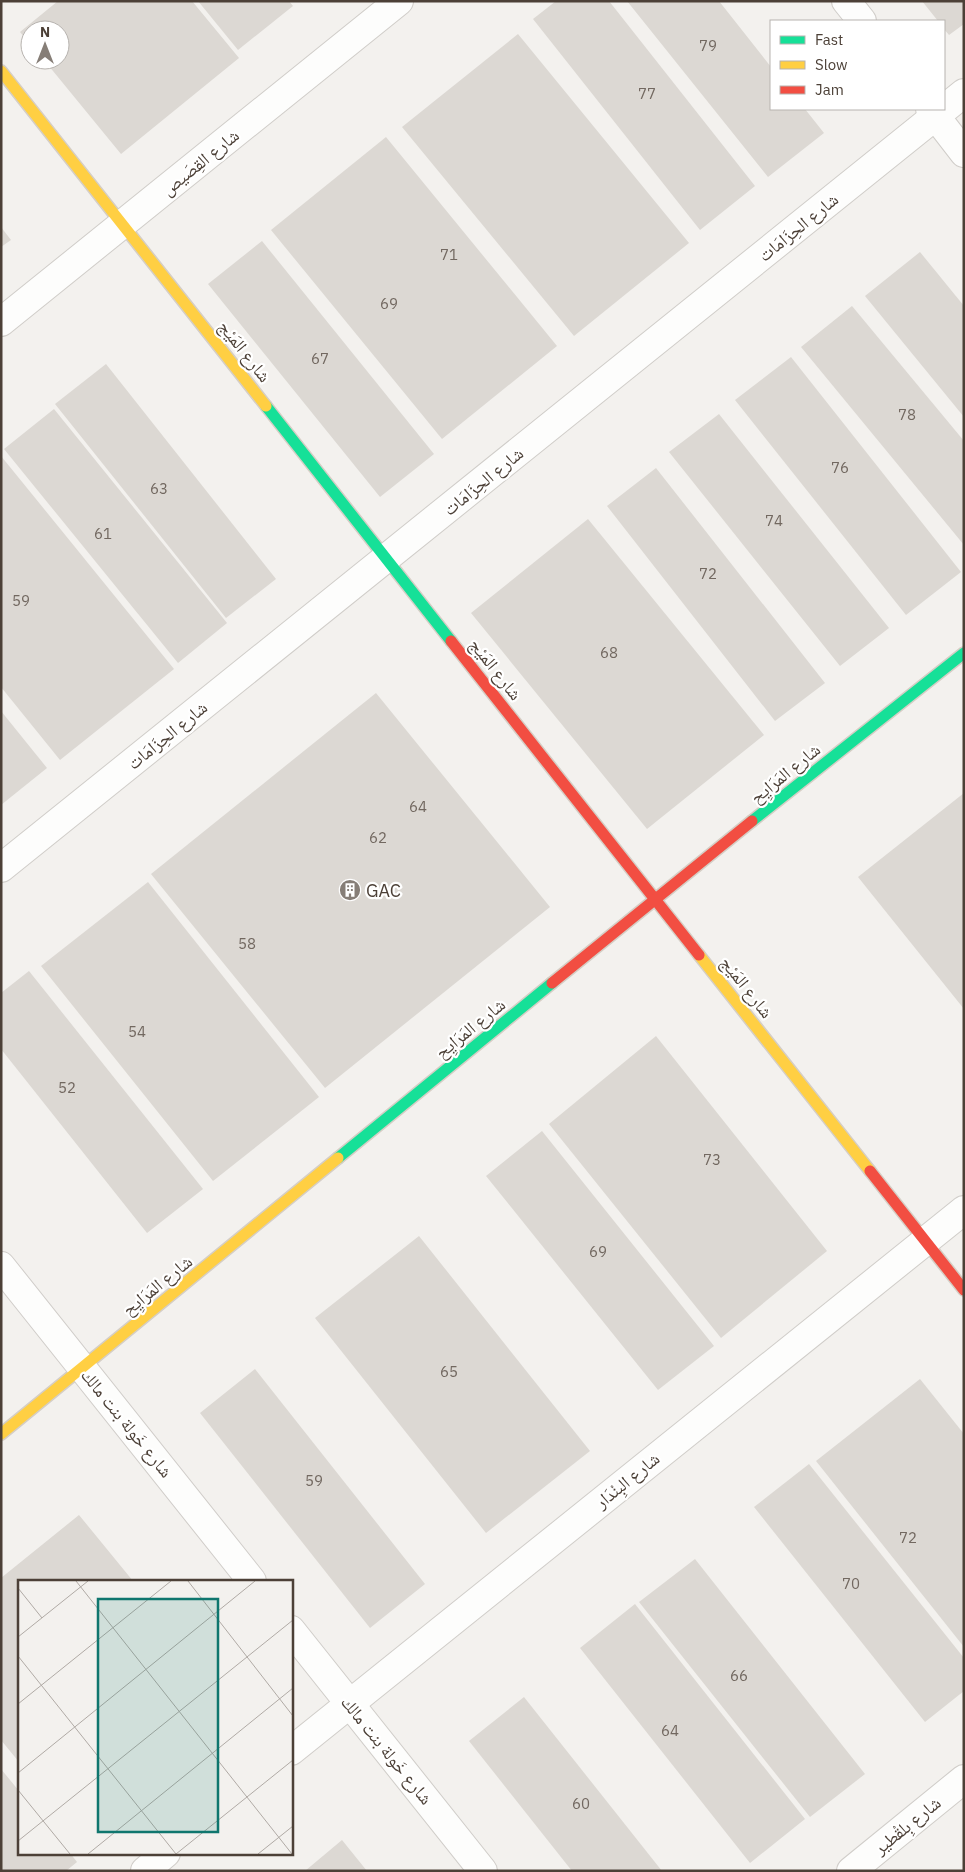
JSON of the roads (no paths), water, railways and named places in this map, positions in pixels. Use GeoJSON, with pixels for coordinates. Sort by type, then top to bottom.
{"type":"FeatureCollection","features":[{"type":"Feature","properties":{"kind":"street","name":"شارع القِصَيص"},"geometry":{"type":"LineString","coordinates":[[1,322],[399,1]]}},
{"type":"Feature","properties":{"kind":"street"},"geometry":{"type":"LineString","coordinates":[[846,1],[861,20]]}},
{"type":"Feature","properties":{"kind":"street","name":"شارع المَيْج"},"geometry":{"type":"LineString","coordinates":[[1,71],[964,1290]]}},
{"type":"Feature","properties":{"kind":"street","name":"شارع الحِزَامَات"},"geometry":{"type":"LineString","coordinates":[[945,104],[964,93]]}},
{"type":"Feature","properties":{"kind":"street"},"geometry":{"type":"LineString","coordinates":[[932,112],[964,153]]}},
{"type":"Feature","properties":{"kind":"street","name":"شارع الحِزَامَات"},"geometry":{"type":"LineString","coordinates":[[1,868],[387,559],[932,112]]}},
{"type":"Feature","properties":{"kind":"street","name":"شارع المَرَايِح"},"geometry":{"type":"LineString","coordinates":[[1,1434],[655,898],[964,653]]}},
{"type":"Feature","properties":{"kind":"street","name":"شارع البِنْدَار"},"geometry":{"type":"LineString","coordinates":[[292,1750],[964,1210]]}},
{"type":"Feature","properties":{"kind":"street","name":"شارع خَولة بنت مالك"},"geometry":{"type":"LineString","coordinates":[[1,1266],[251,1580]]}},
{"type":"Feature","properties":{"kind":"street","name":"شارع خَولة بنت مالك"},"geometry":{"type":"LineString","coordinates":[[292,1631],[483,1871]]}},
{"type":"Feature","properties":{"kind":"street","name":"شارع بِلقْطير"},"geometry":{"type":"LineString","coordinates":[[851,1871],[964,1779]]}},
{"type":"Feature","properties":{"kind":"street"},"geometry":{"type":"LineString","coordinates":[[145,1871],[165,1854]]}},
{"type":"Feature","properties":{"kind":"place","name":"GAC"},"geometry":{"type":"Point","coordinates":[350,890]}}]}
